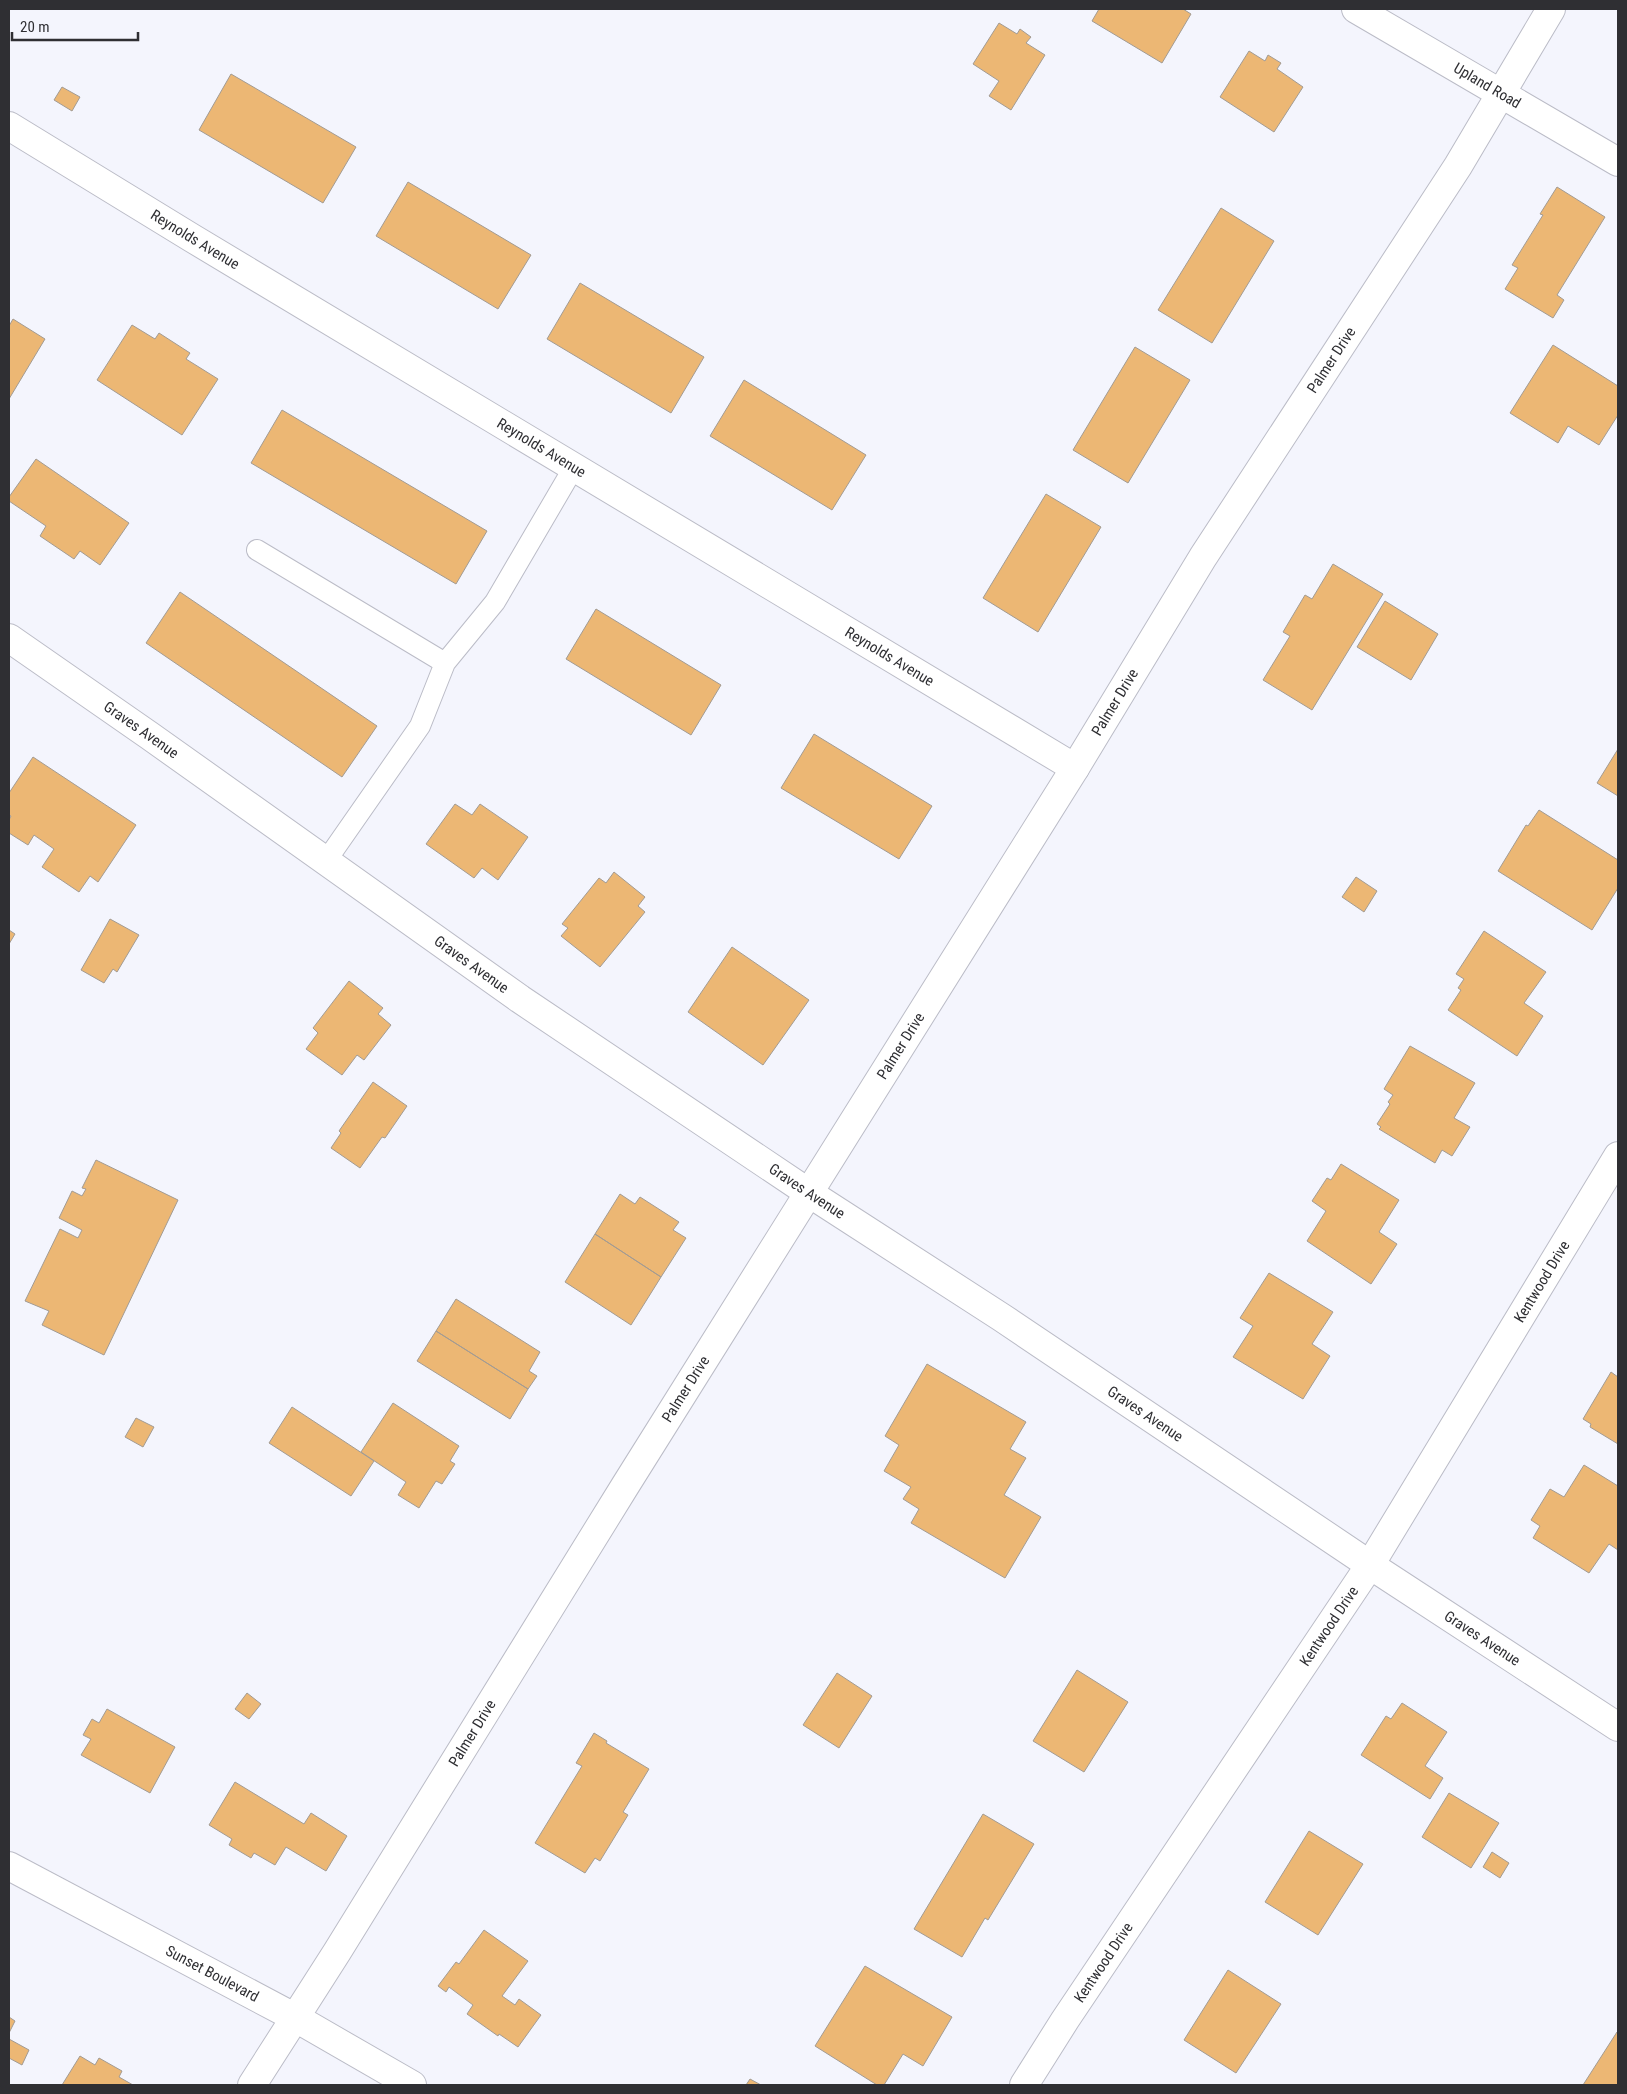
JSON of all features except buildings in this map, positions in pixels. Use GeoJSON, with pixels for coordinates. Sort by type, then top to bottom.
{"type":"FeatureCollection","features":[{"type":"Feature","properties":{"kind":"street","name":"Upland Road"},"geometry":{"type":"LineString","coordinates":[[1356,9],[1502,92],[1618,162]]}},
{"type":"Feature","properties":{"kind":"street","name":"Palmer Drive"},"geometry":{"type":"LineString","coordinates":[[252,2085],[337,1952],[625,1486],[1075,768],[1203,557],[1458,166],[1551,9]]}},
{"type":"Feature","properties":{"kind":"street","name":"Reynolds Avenue"},"geometry":{"type":"LineString","coordinates":[[9,126],[192,238],[1075,768]]}},
{"type":"Feature","properties":{"kind":"street","name":"Graves Avenue"},"geometry":{"type":"LineString","coordinates":[[9,638],[520,999],[809,1193],[993,1312],[1370,1565],[1618,1727]]}},
{"type":"Feature","properties":{"kind":"street","name":"Kentwood Drive"},"geometry":{"type":"LineString","coordinates":[[1024,2085],[1070,2011],[1370,1565],[1618,1156]]}},
{"type":"Feature","properties":{"kind":"street","name":"Sunset Boulevard"},"geometry":{"type":"LineString","coordinates":[[9,1866],[294,2017],[412,2085]]}},
{"type":"Feature","properties":{"kind":"lane"},"geometry":{"type":"LineString","coordinates":[[326,861],[420,726],[445,663],[495,602],[574,468]]}},
{"type":"Feature","properties":{"kind":"lane"},"geometry":{"type":"LineString","coordinates":[[257,550],[445,663]]}}]}
